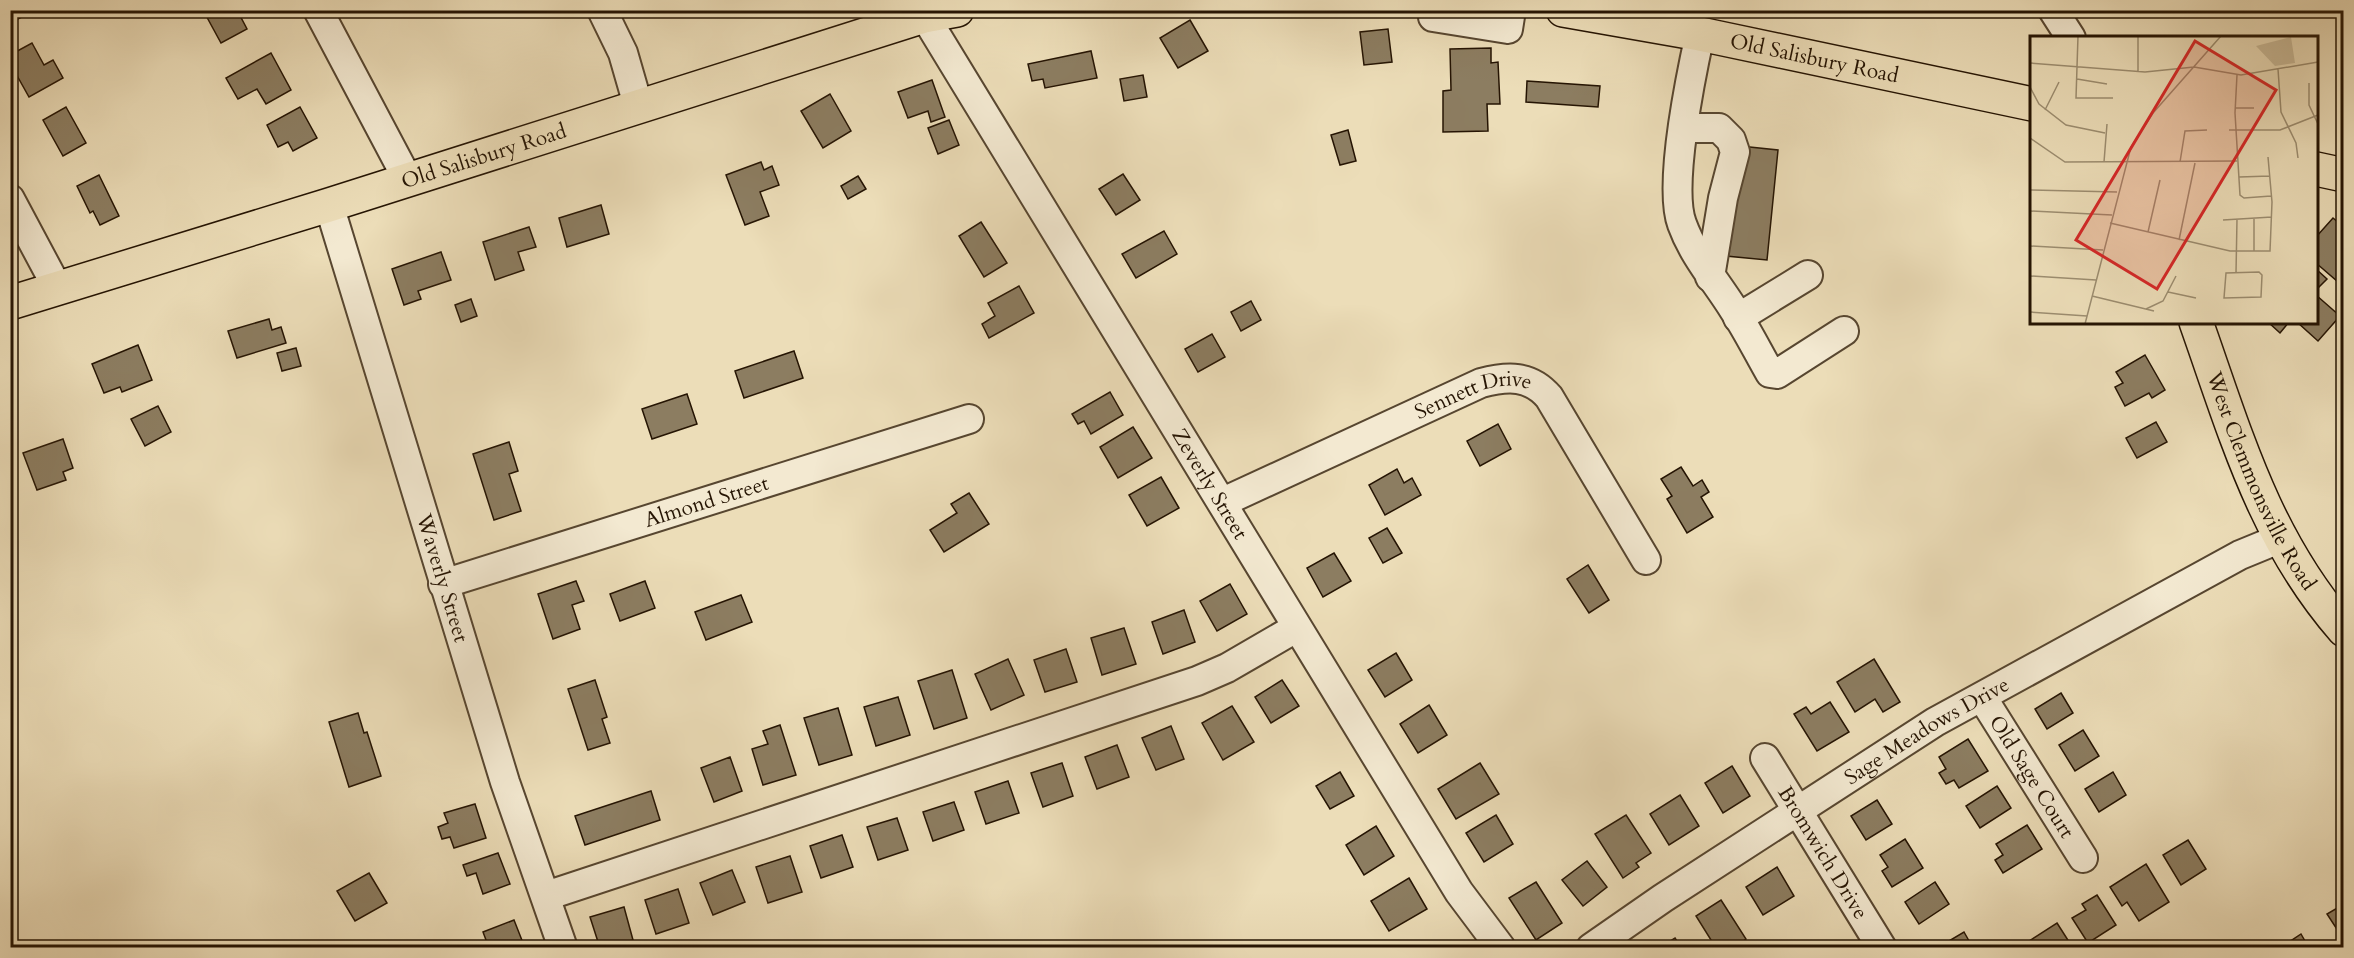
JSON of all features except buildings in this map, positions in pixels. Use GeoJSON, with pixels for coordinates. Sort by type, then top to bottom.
{"type":"FeatureCollection","features":[{"type":"Feature","properties":{"kind":"main road","name":"Old Salisbury Road"},"geometry":{"type":"LineString","coordinates":[[10,303],[408,180],[923,13],[957,10]]}},
{"type":"Feature","properties":{"kind":"main road","name":"Old Salisbury Road"},"geometry":{"type":"LineString","coordinates":[[1563,10],[1700,34],[2030,104]]}},
{"type":"Feature","properties":{"kind":"main road"},"geometry":{"type":"LineString","coordinates":[[2318,169],[2343,175]]}},
{"type":"Feature","properties":{"kind":"main road","name":"West Clemmonsville Road"},"geometry":{"type":"LineString","coordinates":[[2197,324],[2251,480],[2279,539],[2299,573],[2343,630]]}},
{"type":"Feature","properties":{"kind":"street"},"geometry":{"type":"LineString","coordinates":[[318,10],[408,180]]}},
{"type":"Feature","properties":{"kind":"street"},"geometry":{"type":"LineString","coordinates":[[602,10],[623,53],[638,105]]}},
{"type":"Feature","properties":{"kind":"street"},"geometry":{"type":"LineString","coordinates":[[1433,10],[1433,17],[1508,29],[1511,10]]}},
{"type":"Feature","properties":{"kind":"street"},"geometry":{"type":"LineString","coordinates":[[2053,10],[2070,36]]}},
{"type":"Feature","properties":{"kind":"street","name":"Zeverly Street"},"geometry":{"type":"LineString","coordinates":[[923,13],[1459,892],[1501,948]]}},
{"type":"Feature","properties":{"kind":"street"},"geometry":{"type":"LineString","coordinates":[[1700,34],[1678,177],[1681,222],[1700,263],[1738,318],[1770,373],[1777,374],[1844,331]]}},
{"type":"Feature","properties":{"kind":"street"},"geometry":{"type":"LineString","coordinates":[[1684,128],[1719,129],[1731,140],[1735,152],[1723,198],[1710,277]]}},
{"type":"Feature","properties":{"kind":"street"},"geometry":{"type":"LineString","coordinates":[[10,199],[58,289]]}},
{"type":"Feature","properties":{"kind":"street","name":"Waverly Street"},"geometry":{"type":"LineString","coordinates":[[329,205],[505,782],[563,948]]}},
{"type":"Feature","properties":{"kind":"street"},"geometry":{"type":"LineString","coordinates":[[1738,318],[1808,275]]}},
{"type":"Feature","properties":{"kind":"street","name":"Sennett Drive"},"geometry":{"type":"LineString","coordinates":[[1223,502],[1481,383],[1501,377],[1519,378],[1539,386],[1549,397],[1646,560]]}},
{"type":"Feature","properties":{"kind":"street","name":"Almond Street"},"geometry":{"type":"LineString","coordinates":[[443,584],[969,419]]}},
{"type":"Feature","properties":{"kind":"street","name":"Sage Meadows Drive"},"geometry":{"type":"LineString","coordinates":[[1591,948],[1935,722],[2240,555],[2279,539]]}},
{"type":"Feature","properties":{"kind":"street"},"geometry":{"type":"LineString","coordinates":[[546,896],[1197,681],[1227,668],[1296,628]]}},
{"type":"Feature","properties":{"kind":"street","name":"Old Sage Court"},"geometry":{"type":"LineString","coordinates":[[1982,697],[2084,858]]}},
{"type":"Feature","properties":{"kind":"street","name":"Bromwich Drive"},"geometry":{"type":"LineString","coordinates":[[1765,758],[1796,812],[1882,948]]}}]}
